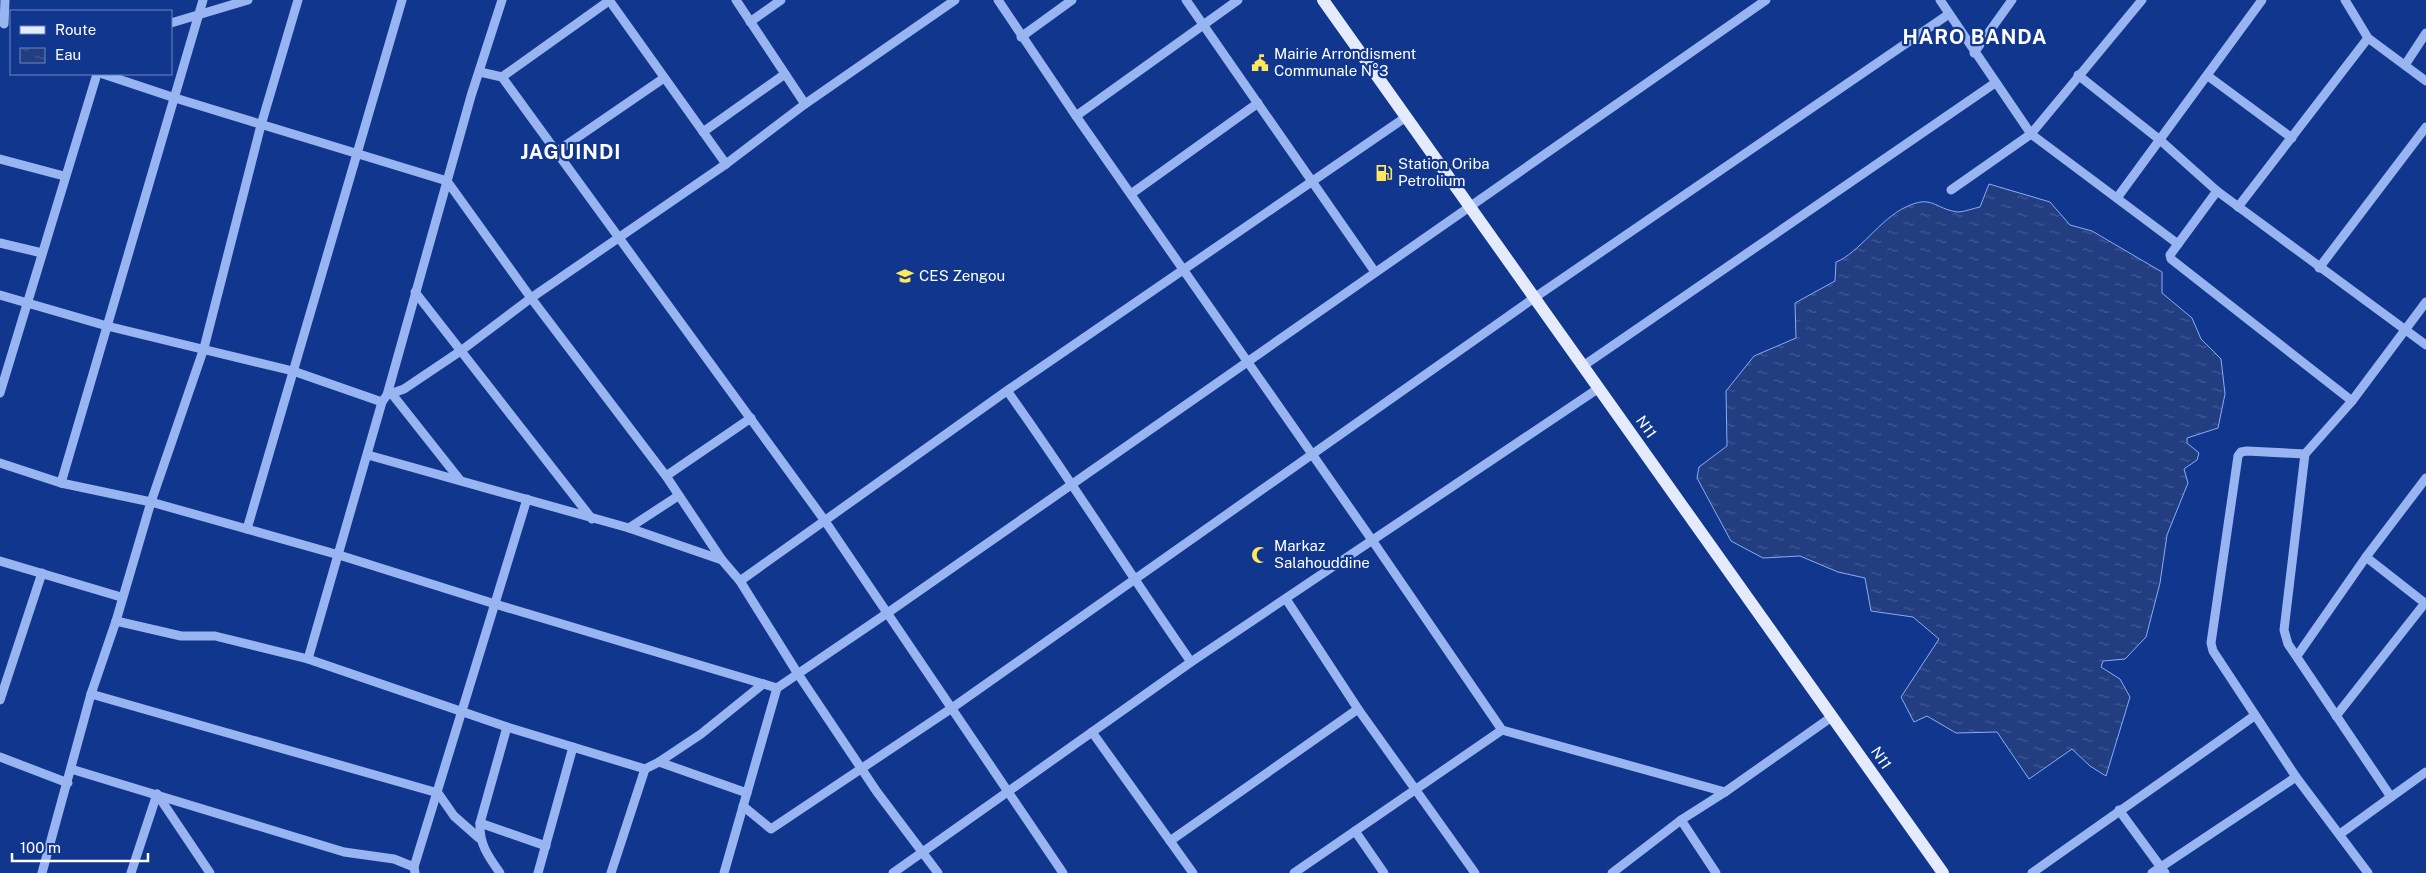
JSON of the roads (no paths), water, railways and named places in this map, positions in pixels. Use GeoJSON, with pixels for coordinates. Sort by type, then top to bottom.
{"type":"FeatureCollection","features":[{"type":"Feature","properties":{"kind":"main road","name":"N11"},"geometry":{"type":"LineString","coordinates":[[1323,0],[1833,716],[1942,873]]}},
{"type":"Feature","properties":{"kind":"street"},"geometry":{"type":"LineString","coordinates":[[5,0],[5,24]]}},
{"type":"Feature","properties":{"kind":"street"},"geometry":{"type":"LineString","coordinates":[[60,483],[203,0]]}},
{"type":"Feature","properties":{"kind":"street"},"geometry":{"type":"LineString","coordinates":[[172,23],[198,17],[248,0]]}},
{"type":"Feature","properties":{"kind":"street"},"geometry":{"type":"LineString","coordinates":[[42,873],[92,694],[116,621],[121,597],[150,502],[204,348],[261,124],[298,0]]}},
{"type":"Feature","properties":{"kind":"street"},"geometry":{"type":"LineString","coordinates":[[247,530],[402,0]]}},
{"type":"Feature","properties":{"kind":"street"},"geometry":{"type":"LineString","coordinates":[[308,659],[387,397],[447,180],[502,0]]}},
{"type":"Feature","properties":{"kind":"street"},"geometry":{"type":"LineString","coordinates":[[502,77],[609,0],[726,164]]}},
{"type":"Feature","properties":{"kind":"street"},"geometry":{"type":"LineString","coordinates":[[736,0],[805,104]]}},
{"type":"Feature","properties":{"kind":"street"},"geometry":{"type":"LineString","coordinates":[[750,22],[782,0]]}},
{"type":"Feature","properties":{"kind":"street"},"geometry":{"type":"LineString","coordinates":[[387,397],[462,350],[531,298],[617,237],[726,164],[805,104],[955,0]]}},
{"type":"Feature","properties":{"kind":"street"},"geometry":{"type":"LineString","coordinates":[[998,0],[1021,37],[1185,270],[1502,730],[1725,792]]}},
{"type":"Feature","properties":{"kind":"street"},"geometry":{"type":"LineString","coordinates":[[1021,37],[1072,0]]}},
{"type":"Feature","properties":{"kind":"street"},"geometry":{"type":"LineString","coordinates":[[1186,0],[1376,272]]}},
{"type":"Feature","properties":{"kind":"street"},"geometry":{"type":"LineString","coordinates":[[1076,116],[1238,0]]}},
{"type":"Feature","properties":{"kind":"street"},"geometry":{"type":"LineString","coordinates":[[724,873],[777,688],[1470,208],[1766,0]]}},
{"type":"Feature","properties":{"kind":"street"},"geometry":{"type":"LineString","coordinates":[[1940,0],[1974,53],[2031,134],[2178,244]]}},
{"type":"Feature","properties":{"kind":"street"},"geometry":{"type":"LineString","coordinates":[[1974,53],[2012,0]]}},
{"type":"Feature","properties":{"kind":"street"},"geometry":{"type":"LineString","coordinates":[[1951,190],[2031,134],[2142,0]]}},
{"type":"Feature","properties":{"kind":"street"},"geometry":{"type":"LineString","coordinates":[[2117,198],[2262,0]]}},
{"type":"Feature","properties":{"kind":"street"},"geometry":{"type":"LineString","coordinates":[[2345,0],[2368,38],[2426,81]]}},
{"type":"Feature","properties":{"kind":"street"},"geometry":{"type":"LineString","coordinates":[[742,806],[771,829],[952,708],[1313,456],[1534,298],[1949,14]]}},
{"type":"Feature","properties":{"kind":"street"},"geometry":{"type":"LineString","coordinates":[[2405,65],[2426,33]]}},
{"type":"Feature","properties":{"kind":"street"},"geometry":{"type":"LineString","coordinates":[[2238,207],[2368,38]]}},
{"type":"Feature","properties":{"kind":"street"},"geometry":{"type":"LineString","coordinates":[[480,72],[502,77],[751,418],[825,520],[886,614],[1064,873]]}},
{"type":"Feature","properties":{"kind":"street"},"geometry":{"type":"LineString","coordinates":[[703,132],[785,74]]}},
{"type":"Feature","properties":{"kind":"street"},"geometry":{"type":"LineString","coordinates":[[0,392],[64,176],[97,75]]}},
{"type":"Feature","properties":{"kind":"street"},"geometry":{"type":"LineString","coordinates":[[106,75],[356,154],[447,180],[531,298],[666,476],[722,560],[740,581],[798,674],[922,853],[938,873]]}},
{"type":"Feature","properties":{"kind":"street"},"geometry":{"type":"LineString","coordinates":[[2078,75],[2160,140],[2217,191],[2426,345]]}},
{"type":"Feature","properties":{"kind":"street"},"geometry":{"type":"LineString","coordinates":[[2208,76],[2292,138]]}},
{"type":"Feature","properties":{"kind":"street"},"geometry":{"type":"LineString","coordinates":[[556,152],[664,78]]}},
{"type":"Feature","properties":{"kind":"street"},"geometry":{"type":"LineString","coordinates":[[1583,366],[1995,83]]}},
{"type":"Feature","properties":{"kind":"street"},"geometry":{"type":"LineString","coordinates":[[1131,194],[1258,103]]}},
{"type":"Feature","properties":{"kind":"street"},"geometry":{"type":"LineString","coordinates":[[740,581],[1008,392],[1406,117]]}},
{"type":"Feature","properties":{"kind":"street"},"geometry":{"type":"LineString","coordinates":[[2319,268],[2426,127]]}},
{"type":"Feature","properties":{"kind":"street"},"geometry":{"type":"LineString","coordinates":[[0,160],[64,176]]}},
{"type":"Feature","properties":{"kind":"street"},"geometry":{"type":"LineString","coordinates":[[2217,191],[2170,255],[2173,262],[2352,401]]}},
{"type":"Feature","properties":{"kind":"street"},"geometry":{"type":"LineString","coordinates":[[0,243],[42,253]]}},
{"type":"Feature","properties":{"kind":"street"},"geometry":{"type":"LineString","coordinates":[[415,292],[593,519]]}},
{"type":"Feature","properties":{"kind":"street"},"geometry":{"type":"LineString","coordinates":[[0,295],[107,326],[204,348],[387,397],[460,480]]}},
{"type":"Feature","properties":{"kind":"street"},"geometry":{"type":"LineString","coordinates":[[2392,797],[2288,644],[2284,630],[2305,454],[2352,401],[2426,302]]}},
{"type":"Feature","properties":{"kind":"street"},"geometry":{"type":"LineString","coordinates":[[893,873],[1191,662],[1598,388]]}},
{"type":"Feature","properties":{"kind":"street"},"geometry":{"type":"LineString","coordinates":[[1008,392],[1072,483],[1134,580],[1191,662]]}},
{"type":"Feature","properties":{"kind":"street"},"geometry":{"type":"LineString","coordinates":[[666,476],[751,418]]}},
{"type":"Feature","properties":{"kind":"street"},"geometry":{"type":"LineString","coordinates":[[2305,454],[2247,451],[2242,452],[2238,456],[2211,643],[2213,651],[2254,716],[2296,777],[2368,873]]}},
{"type":"Feature","properties":{"kind":"street"},"geometry":{"type":"LineString","coordinates":[[368,455],[629,528],[722,560]]}},
{"type":"Feature","properties":{"kind":"street"},"geometry":{"type":"LineString","coordinates":[[0,463],[60,483],[150,502],[339,555],[495,604],[777,688]]}},
{"type":"Feature","properties":{"kind":"street"},"geometry":{"type":"LineString","coordinates":[[2297,656],[2366,557],[2426,479]]}},
{"type":"Feature","properties":{"kind":"street"},"geometry":{"type":"LineString","coordinates":[[629,528],[678,496]]}},
{"type":"Feature","properties":{"kind":"street"},"geometry":{"type":"LineString","coordinates":[[72,769],[344,852],[394,859],[414,870],[527,499]]}},
{"type":"Feature","properties":{"kind":"street"},"geometry":{"type":"LineString","coordinates":[[2336,716],[2425,603],[2366,557]]}},
{"type":"Feature","properties":{"kind":"street"},"geometry":{"type":"LineString","coordinates":[[0,561],[121,597]]}},
{"type":"Feature","properties":{"kind":"street"},"geometry":{"type":"LineString","coordinates":[[0,700],[42,573]]}},
{"type":"Feature","properties":{"kind":"street"},"geometry":{"type":"LineString","coordinates":[[1286,599],[1358,709],[1475,873]]}},
{"type":"Feature","properties":{"kind":"street"},"geometry":{"type":"LineString","coordinates":[[116,621],[181,636],[215,636],[308,659],[507,727],[645,768],[659,762],[700,734],[764,684]]}},
{"type":"Feature","properties":{"kind":"street"},"geometry":{"type":"LineString","coordinates":[[92,694],[438,793],[454,816],[480,838]]}},
{"type":"Feature","properties":{"kind":"street"},"geometry":{"type":"LineString","coordinates":[[1170,841],[1358,709]]}},
{"type":"Feature","properties":{"kind":"street"},"geometry":{"type":"LineString","coordinates":[[1617,872],[1681,820],[1725,792],[1833,716]]}},
{"type":"Feature","properties":{"kind":"street"},"geometry":{"type":"LineString","coordinates":[[2032,873],[2119,810],[2147,794],[2254,716]]}},
{"type":"Feature","properties":{"kind":"street"},"geometry":{"type":"LineString","coordinates":[[500,873],[486,853],[480,838],[480,823],[507,727]]}},
{"type":"Feature","properties":{"kind":"street"},"geometry":{"type":"LineString","coordinates":[[1294,873],[1502,730]]}},
{"type":"Feature","properties":{"kind":"street"},"geometry":{"type":"LineString","coordinates":[[1092,732],[1193,873]]}},
{"type":"Feature","properties":{"kind":"street"},"geometry":{"type":"LineString","coordinates":[[538,873],[573,747]]}},
{"type":"Feature","properties":{"kind":"street"},"geometry":{"type":"LineString","coordinates":[[0,758],[68,783]]}},
{"type":"Feature","properties":{"kind":"street"},"geometry":{"type":"LineString","coordinates":[[659,762],[747,793]]}},
{"type":"Feature","properties":{"kind":"street"},"geometry":{"type":"LineString","coordinates":[[611,873],[645,768]]}},
{"type":"Feature","properties":{"kind":"street"},"geometry":{"type":"LineString","coordinates":[[2340,834],[2426,772]]}},
{"type":"Feature","properties":{"kind":"street"},"geometry":{"type":"LineString","coordinates":[[2152,873],[2163,870],[2296,777]]}},
{"type":"Feature","properties":{"kind":"street"},"geometry":{"type":"LineString","coordinates":[[134,871],[157,794]]}},
{"type":"Feature","properties":{"kind":"street"},"geometry":{"type":"LineString","coordinates":[[157,794],[210,873]]}},
{"type":"Feature","properties":{"kind":"street"},"geometry":{"type":"LineString","coordinates":[[2119,810],[2163,870]]}},
{"type":"Feature","properties":{"kind":"street"},"geometry":{"type":"LineString","coordinates":[[1681,820],[1716,873]]}},
{"type":"Feature","properties":{"kind":"street"},"geometry":{"type":"LineString","coordinates":[[480,823],[546,846]]}},
{"type":"Feature","properties":{"kind":"street"},"geometry":{"type":"LineString","coordinates":[[1355,831],[1384,873]]}},
{"type":"Feature","properties":{"kind":"water"},"geometry":{"type":"Polygon","coordinates":[[[1989,184],[2050,202],[2070,225],[2092,231],[2162,272],[2162,293],[2192,318],[2201,339],[2221,359],[2225,394],[2218,428],[2187,438],[2187,443],[2199,453],[2197,460],[2184,469],[2188,483],[2167,535],[2160,583],[2146,637],[2125,659],[2103,661],[2101,667],[2120,679],[2130,697],[2106,776],[2090,766],[2072,749],[2029,779],[1997,732],[1956,733],[1927,716],[1914,722],[1901,697],[1939,639],[1913,617],[1871,611],[1865,578],[1838,572],[1800,556],[1763,558],[1731,541],[1697,478],[1699,467],[1727,446],[1726,391],[1754,356],[1796,338],[1795,303],[1835,281],[1836,262],[1853,252],[1897,212],[1915,203],[1922,202],[1933,203],[1958,212],[1980,207],[1989,184]]]}},
{"type":"Feature","properties":{"kind":"place","name":"Mairie Arrondisment Communale N°3"},"geometry":{"type":"Point","coordinates":[1260,63]}},
{"type":"Feature","properties":{"kind":"place","name":"Station Oriba Petrolium"},"geometry":{"type":"Point","coordinates":[1384,173]}},
{"type":"Feature","properties":{"kind":"place","name":"CES Zengou"},"geometry":{"type":"Point","coordinates":[905,276]}},
{"type":"Feature","properties":{"kind":"place","name":"Markaz Salahouddine"},"geometry":{"type":"Point","coordinates":[1260,555]}},
{"type":"Feature","properties":{"kind":"district","name":"HARO BANDA"},"geometry":{"type":"Point","coordinates":[1975,37]}},
{"type":"Feature","properties":{"kind":"district","name":"JAGUINDI"},"geometry":{"type":"Point","coordinates":[571,152]}}]}
